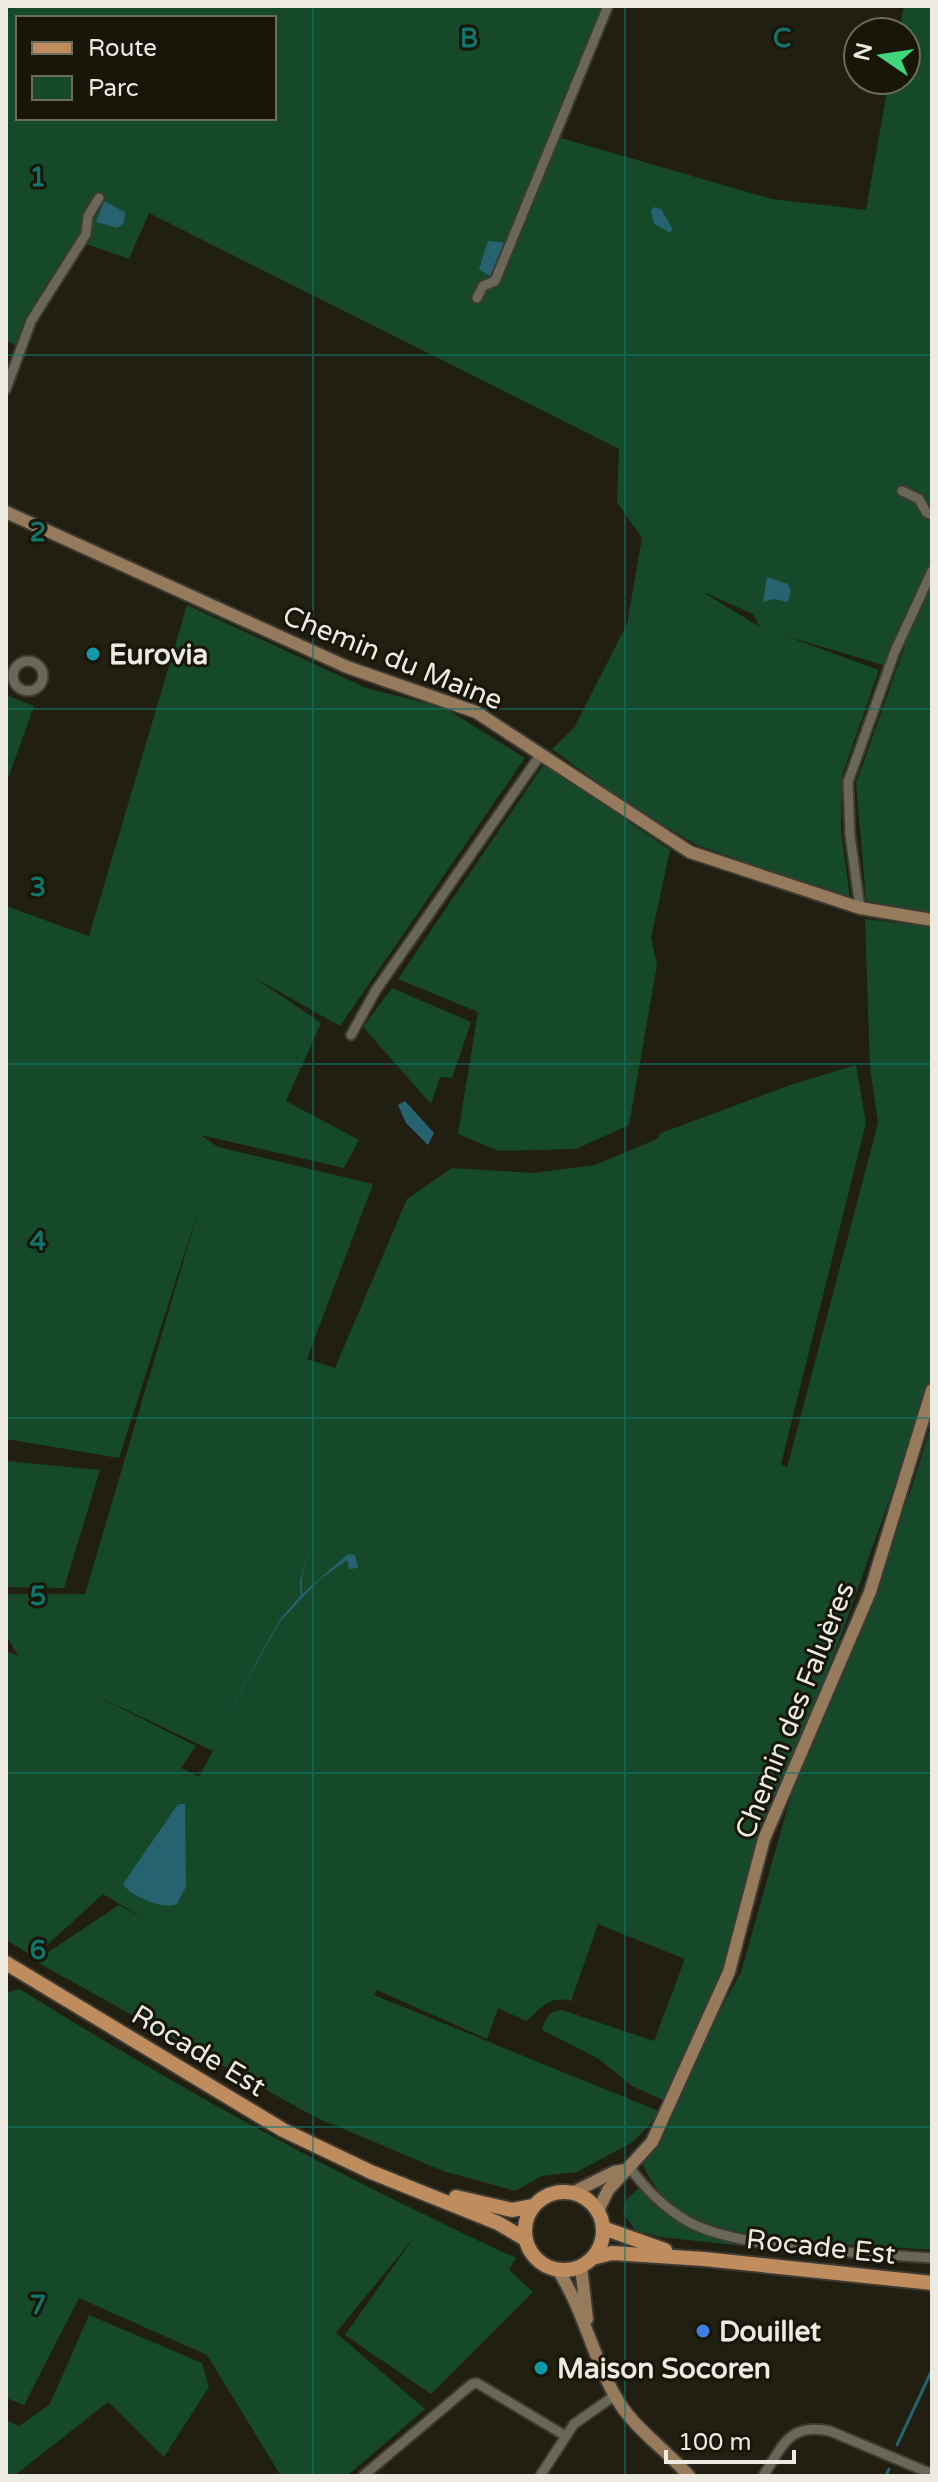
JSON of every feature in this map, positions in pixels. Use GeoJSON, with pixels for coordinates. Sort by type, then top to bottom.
{"type":"FeatureCollection","features":[{"type":"Feature","properties":{"kind":"main road","name":"Rocade Est"},"geometry":{"type":"LineString","coordinates":[[6,1963],[283,2130],[371,2172],[498,2223],[525,2239]]}},
{"type":"Feature","properties":{"kind":"main road","name":"Rocade Est"},"geometry":{"type":"LineString","coordinates":[[371,2172],[481,2205],[512,2210],[533,2206]]}},
{"type":"Feature","properties":{"kind":"main road"},"geometry":{"type":"LineString","coordinates":[[572,2193],[591,2203],[598,2211],[603,2228],[602,2239],[587,2262],[558,2270],[536,2260],[525,2239],[527,2216],[533,2206],[550,2194],[572,2193]]}},
{"type":"Feature","properties":{"kind":"main road","name":"Rocade Est"},"geometry":{"type":"LineString","coordinates":[[603,2228],[652,2247],[704,2259]]}},
{"type":"Feature","properties":{"kind":"main road","name":"Rocade Est"},"geometry":{"type":"LineString","coordinates":[[587,2262],[612,2253],[704,2259],[932,2283]]}},
{"type":"Feature","properties":{"kind":"street"},"geometry":{"type":"LineString","coordinates":[[477,298],[483,286],[495,281],[608,6]]}},
{"type":"Feature","properties":{"kind":"street"},"geometry":{"type":"LineString","coordinates":[[6,389],[31,321],[86,234],[88,216],[99,198]]}},
{"type":"Feature","properties":{"kind":"street"},"geometry":{"type":"LineString","coordinates":[[902,491],[919,499],[926,512],[932,515]]}},
{"type":"Feature","properties":{"kind":"street","name":"Chemin du Maine"},"geometry":{"type":"LineString","coordinates":[[6,512],[347,667],[476,712],[690,852],[775,883],[860,908],[932,920]]}},
{"type":"Feature","properties":{"kind":"street"},"geometry":{"type":"LineString","coordinates":[[860,908],[850,835],[848,782],[895,651],[932,571]]}},
{"type":"Feature","properties":{"kind":"street"},"geometry":{"type":"LineString","coordinates":[[351,1035],[376,990],[541,754]]}},
{"type":"Feature","properties":{"kind":"street","name":"Chemin des Faluères"},"geometry":{"type":"LineString","coordinates":[[598,2211],[608,2190],[652,2142],[729,1972],[764,1839],[870,1592],[932,1390]]}},
{"type":"Feature","properties":{"kind":"street"},"geometry":{"type":"LineString","coordinates":[[627,2169],[656,2199],[687,2221],[730,2237],[932,2258]]}},
{"type":"Feature","properties":{"kind":"street","name":"Chemin des Faluères"},"geometry":{"type":"LineString","coordinates":[[572,2193],[614,2172],[627,2169]]}},
{"type":"Feature","properties":{"kind":"street"},"geometry":{"type":"LineString","coordinates":[[587,2262],[589,2330]]}},
{"type":"Feature","properties":{"kind":"street"},"geometry":{"type":"LineString","coordinates":[[558,2270],[589,2330],[614,2396],[641,2430],[689,2476]]}},
{"type":"Feature","properties":{"kind":"street"},"geometry":{"type":"LineString","coordinates":[[363,2476],[472,2384],[477,2383],[564,2435]]}},
{"type":"Feature","properties":{"kind":"street"},"geometry":{"type":"LineString","coordinates":[[540,2476],[564,2435],[614,2396]]}},
{"type":"Feature","properties":{"kind":"street"},"geometry":{"type":"LineString","coordinates":[[763,2476],[788,2437],[813,2427],[932,2474]]}},
{"type":"Feature","properties":{"kind":"street"},"geometry":{"type":"LineString","coordinates":[[678,2463],[703,2476]]}},
{"type":"Feature","properties":{"kind":"green space"},"geometry":{"type":"Polygon","coordinates":[[[6,6],[613,6],[561,138],[772,199],[866,210],[886,96],[922,96],[922,16],[902,16],[904,6],[932,6],[932,919],[866,900],[856,783],[906,643],[893,668],[783,635],[879,670],[842,776],[841,830],[850,899],[697,845],[626,803],[552,749],[574,728],[627,624],[642,538],[617,502],[619,449],[149,213],[129,259],[75,240],[29,312],[16,345],[6,341],[6,6]],[[706,593],[706,594],[760,627],[753,614],[706,593]]]}},
{"type":"Feature","properties":{"kind":"green space"},"geometry":{"type":"Polygon","coordinates":[[[187,605],[366,688],[445,708],[525,758],[340,1026],[255,978],[321,1023],[286,1101],[359,1140],[344,1168],[201,1135],[218,1147],[373,1184],[307,1359],[335,1368],[407,1199],[452,1168],[534,1173],[595,1165],[657,1139],[661,1133],[790,1085],[856,1065],[866,1123],[781,1464],[787,1468],[878,1123],[870,1068],[865,919],[932,927],[932,1380],[837,1647],[745,1887],[730,1954],[663,2100],[632,2086],[599,2059],[542,2030],[548,2016],[562,2010],[654,2041],[685,1959],[598,1924],[571,2001],[551,2001],[526,2021],[498,2008],[487,2039],[377,1990],[374,1995],[661,2112],[633,2142],[577,2172],[542,2176],[515,2191],[443,2171],[315,2117],[35,1961],[119,1905],[145,1919],[103,1894],[34,1957],[6,1940],[6,1651],[18,1656],[8,1638],[6,1594],[85,1594],[200,1205],[119,1458],[6,1439],[6,906],[89,936],[187,605]],[[93,1694],[196,1746],[181,1768],[199,1777],[213,1751],[93,1694]]]}},
{"type":"Feature","properties":{"kind":"green space"},"geometry":{"type":"Polygon","coordinates":[[[6,695],[34,706],[6,784],[6,695]]]}},
{"type":"Feature","properties":{"kind":"green space"},"geometry":{"type":"Polygon","coordinates":[[[544,764],[670,850],[651,938],[657,965],[629,1125],[576,1149],[499,1151],[458,1134],[478,1012],[398,979],[544,764]]]}},
{"type":"Feature","properties":{"kind":"green space"},"geometry":{"type":"Polygon","coordinates":[[[392,988],[471,1022],[452,1078],[440,1077],[431,1104],[363,1027],[392,988]]]}},
{"type":"Feature","properties":{"kind":"green space"},"geometry":{"type":"Polygon","coordinates":[[[932,1421],[932,2250],[808,2242],[714,2226],[672,2205],[647,2174],[639,2156],[741,1972],[808,1736],[912,1487],[932,1421]]]}},
{"type":"Feature","properties":{"kind":"green space"},"geometry":{"type":"Polygon","coordinates":[[[6,1461],[100,1470],[64,1588],[6,1587],[6,1461]]]}},
{"type":"Feature","properties":{"kind":"green space"},"geometry":{"type":"Polygon","coordinates":[[[20,1989],[264,2132],[516,2258],[509,2270],[533,2292],[431,2394],[345,2335],[415,2236],[336,2333],[425,2409],[347,2476],[281,2476],[207,2355],[79,2298],[24,2405],[6,2398],[6,1993],[20,1989]]]}},
{"type":"Feature","properties":{"kind":"green space"},"geometry":{"type":"Polygon","coordinates":[[[638,2189],[684,2225],[752,2247],[660,2237],[635,2230],[623,2212],[627,2199],[638,2189]]]}},
{"type":"Feature","properties":{"kind":"green space"},"geometry":{"type":"Polygon","coordinates":[[[89,2315],[202,2363],[209,2387],[164,2457],[108,2402],[14,2476],[6,2476],[6,2420],[19,2426],[50,2404],[89,2315]]]}},
{"type":"Feature","properties":{"kind":"water"},"geometry":{"type":"Polygon","coordinates":[[[104,201],[125,212],[124,223],[117,228],[96,222],[104,201]]]}},
{"type":"Feature","properties":{"kind":"water"},"geometry":{"type":"Polygon","coordinates":[[[653,207],[661,209],[672,228],[671,233],[654,224],[653,207]]]}},
{"type":"Feature","properties":{"kind":"water"},"geometry":{"type":"Polygon","coordinates":[[[488,241],[506,243],[494,275],[490,276],[479,269],[488,241]]]}},
{"type":"Feature","properties":{"kind":"water"},"geometry":{"type":"Polygon","coordinates":[[[767,577],[788,584],[791,591],[788,602],[773,599],[763,602],[767,577]]]}},
{"type":"Feature","properties":{"kind":"water"},"geometry":{"type":"Polygon","coordinates":[[[405,1101],[434,1133],[428,1145],[406,1123],[398,1105],[405,1101]]]}},
{"type":"Feature","properties":{"kind":"water"},"geometry":{"type":"Polygon","coordinates":[[[311,1544],[302,1577],[302,1594],[348,1554],[355,1555],[358,1568],[349,1569],[347,1560],[319,1580],[279,1623],[205,1756],[279,1621],[301,1595],[300,1581],[311,1544]]]}},
{"type":"Feature","properties":{"kind":"water"},"geometry":{"type":"Polygon","coordinates":[[[178,1804],[185,1804],[186,1887],[177,1904],[164,1905],[139,1897],[123,1884],[178,1804]]]}},
{"type":"Feature","properties":{"kind":"waterway"},"geometry":{"type":"LineString","coordinates":[[897,2445],[932,2370]]}},
{"type":"Feature","properties":{"kind":"waterway"},"geometry":{"type":"LineString","coordinates":[[886,2476],[889,2469]]}},
{"type":"Feature","properties":{"kind":"place","name":"Eurovia"},"geometry":{"type":"Point","coordinates":[93,654]}},
{"type":"Feature","properties":{"kind":"place","name":"Douillet"},"geometry":{"type":"Point","coordinates":[703,2331]}},
{"type":"Feature","properties":{"kind":"place","name":"Maison Socoren"},"geometry":{"type":"Point","coordinates":[541,2368]}}]}
